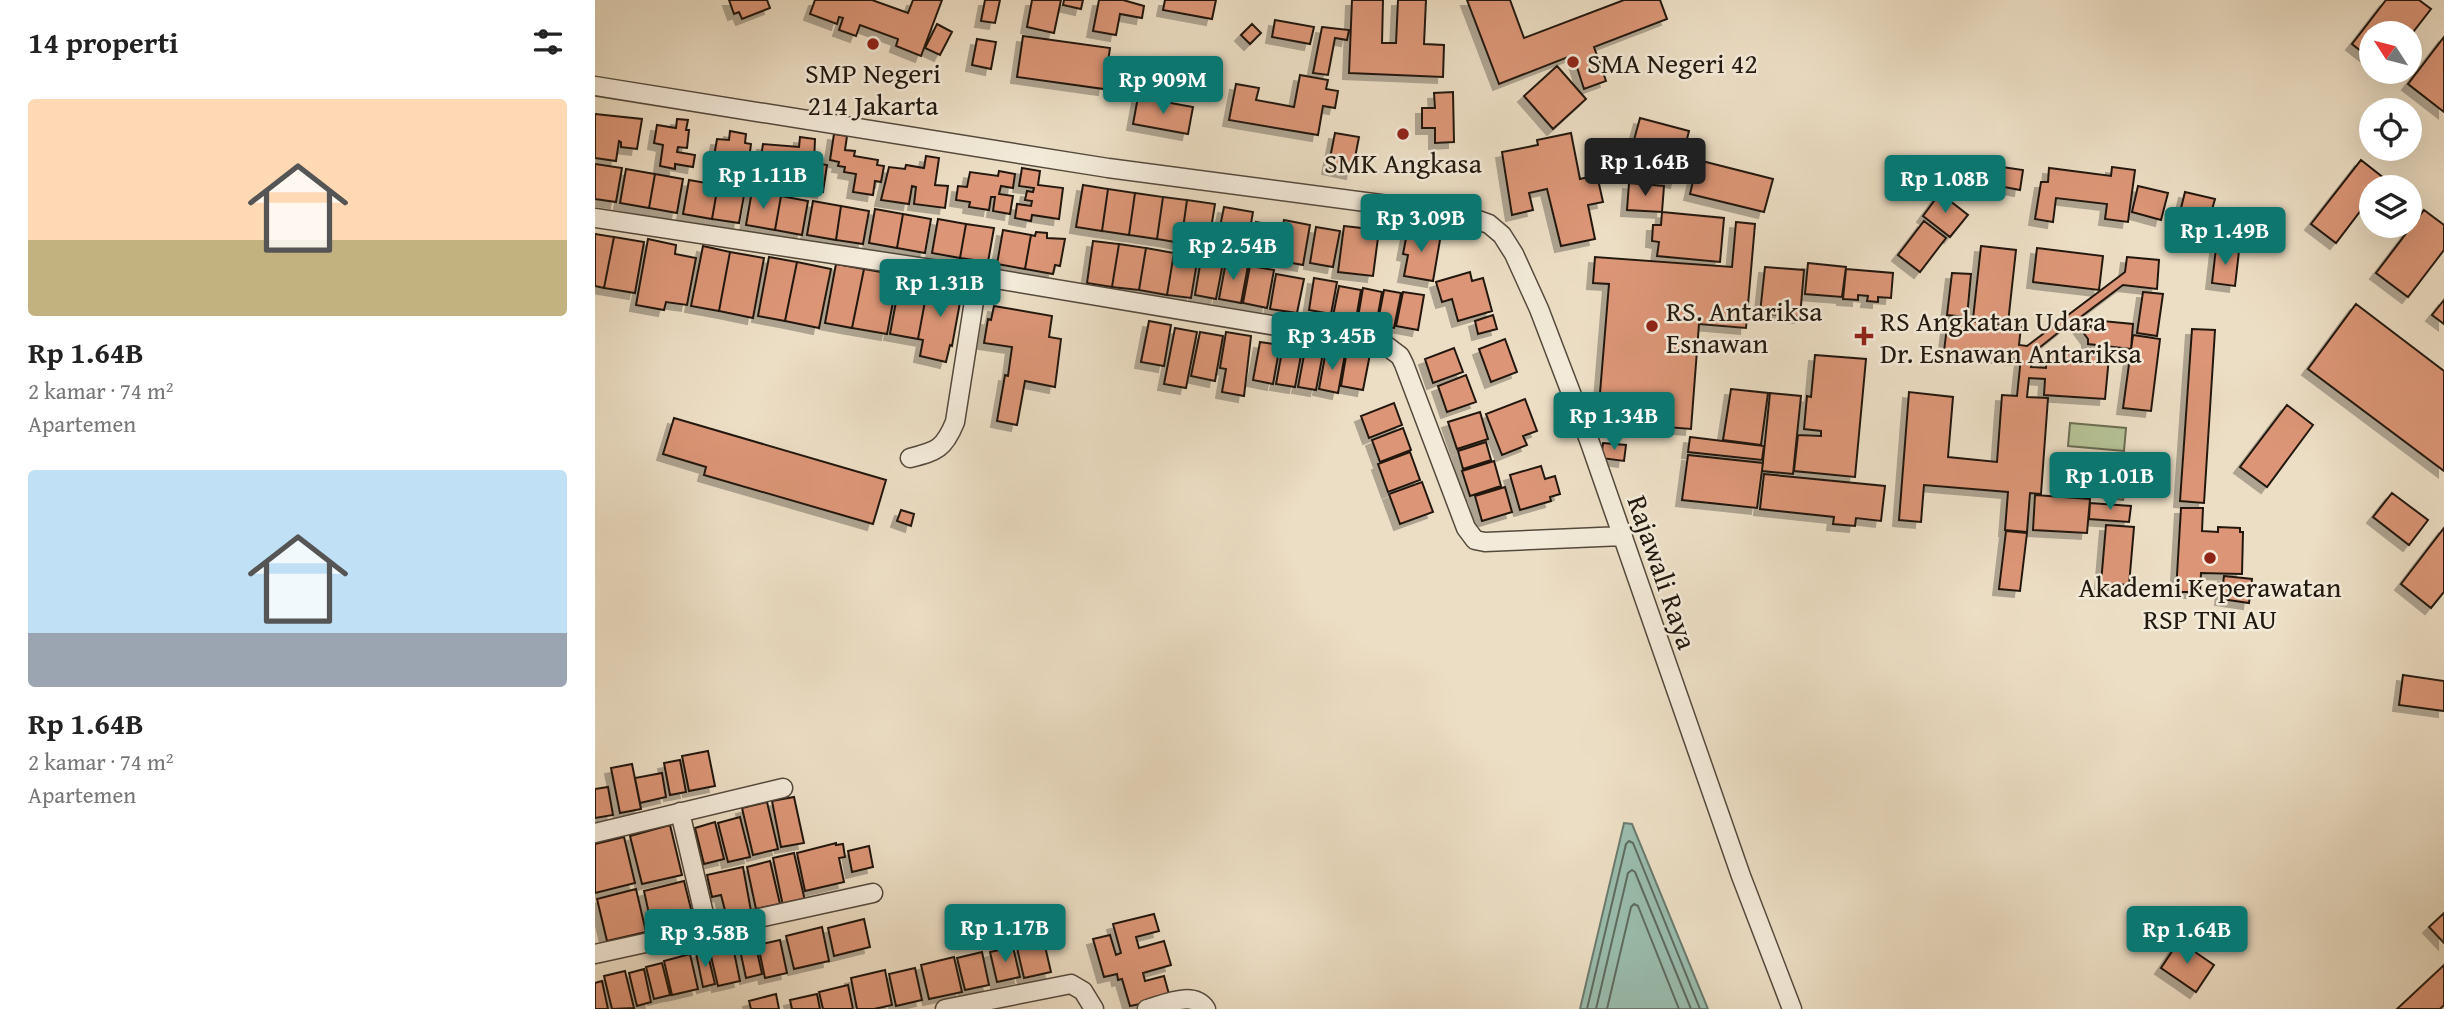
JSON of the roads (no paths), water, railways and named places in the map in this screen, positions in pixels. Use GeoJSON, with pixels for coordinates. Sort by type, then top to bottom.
{"type":"FeatureCollection","features":[{"type":"Feature","properties":{"kind":"street","name":"Rajawali Raya"},"geometry":{"type":"LineString","coordinates":[[595,86],[1108,168],[1464,215],[1497,230],[1507,242],[1539,309],[1589,440],[1741,876],[1792,1009]]}},
{"type":"Feature","properties":{"kind":"street"},"geometry":{"type":"LineString","coordinates":[[595,218],[978,276],[1384,344],[1400,356],[1404,364],[1471,537],[1485,542],[1623,536]]}},
{"type":"Feature","properties":{"kind":"street"},"geometry":{"type":"LineString","coordinates":[[910,458],[940,449],[946,443],[955,422],[978,276]]}},
{"type":"Feature","properties":{"kind":"street"},"geometry":{"type":"LineString","coordinates":[[595,833],[783,788]]}},
{"type":"Feature","properties":{"kind":"street"},"geometry":{"type":"LineString","coordinates":[[680,812],[708,930]]}},
{"type":"Feature","properties":{"kind":"street"},"geometry":{"type":"LineString","coordinates":[[595,954],[873,893]]}},
{"type":"Feature","properties":{"kind":"street"},"geometry":{"type":"LineString","coordinates":[[945,1009],[1066,985],[1076,986],[1088,997],[1094,1009]]}},
{"type":"Feature","properties":{"kind":"street"},"geometry":{"type":"LineString","coordinates":[[1147,1009],[1190,999],[1200,1002],[1206,1009]]}},
{"type":"Feature","properties":{"kind":"water"},"geometry":{"type":"Polygon","coordinates":[[[1624,823],[1632,824],[1708,1009],[1580,1009],[1624,823]]]}},
{"type":"Feature","properties":{"kind":"place","name":"SMP Negeri 214 Jakarta"},"geometry":{"type":"Point","coordinates":[873,44]}},
{"type":"Feature","properties":{"kind":"place","name":"SMA Negeri 42"},"geometry":{"type":"Point","coordinates":[1573,62]}},
{"type":"Feature","properties":{"kind":"place","name":"SMK Angkasa"},"geometry":{"type":"Point","coordinates":[1403,134]}},
{"type":"Feature","properties":{"kind":"place","name":"RS. Antariksa Esnawan"},"geometry":{"type":"Point","coordinates":[1652,326]}},
{"type":"Feature","properties":{"kind":"place","name":"RS Angkatan Udara Dr. Esnawan Antariksa"},"geometry":{"type":"Point","coordinates":[1864,336]}},
{"type":"Feature","properties":{"kind":"place","name":"Akademi Keperawatan RSP TNI AU"},"geometry":{"type":"Point","coordinates":[2210,558]}}]}
